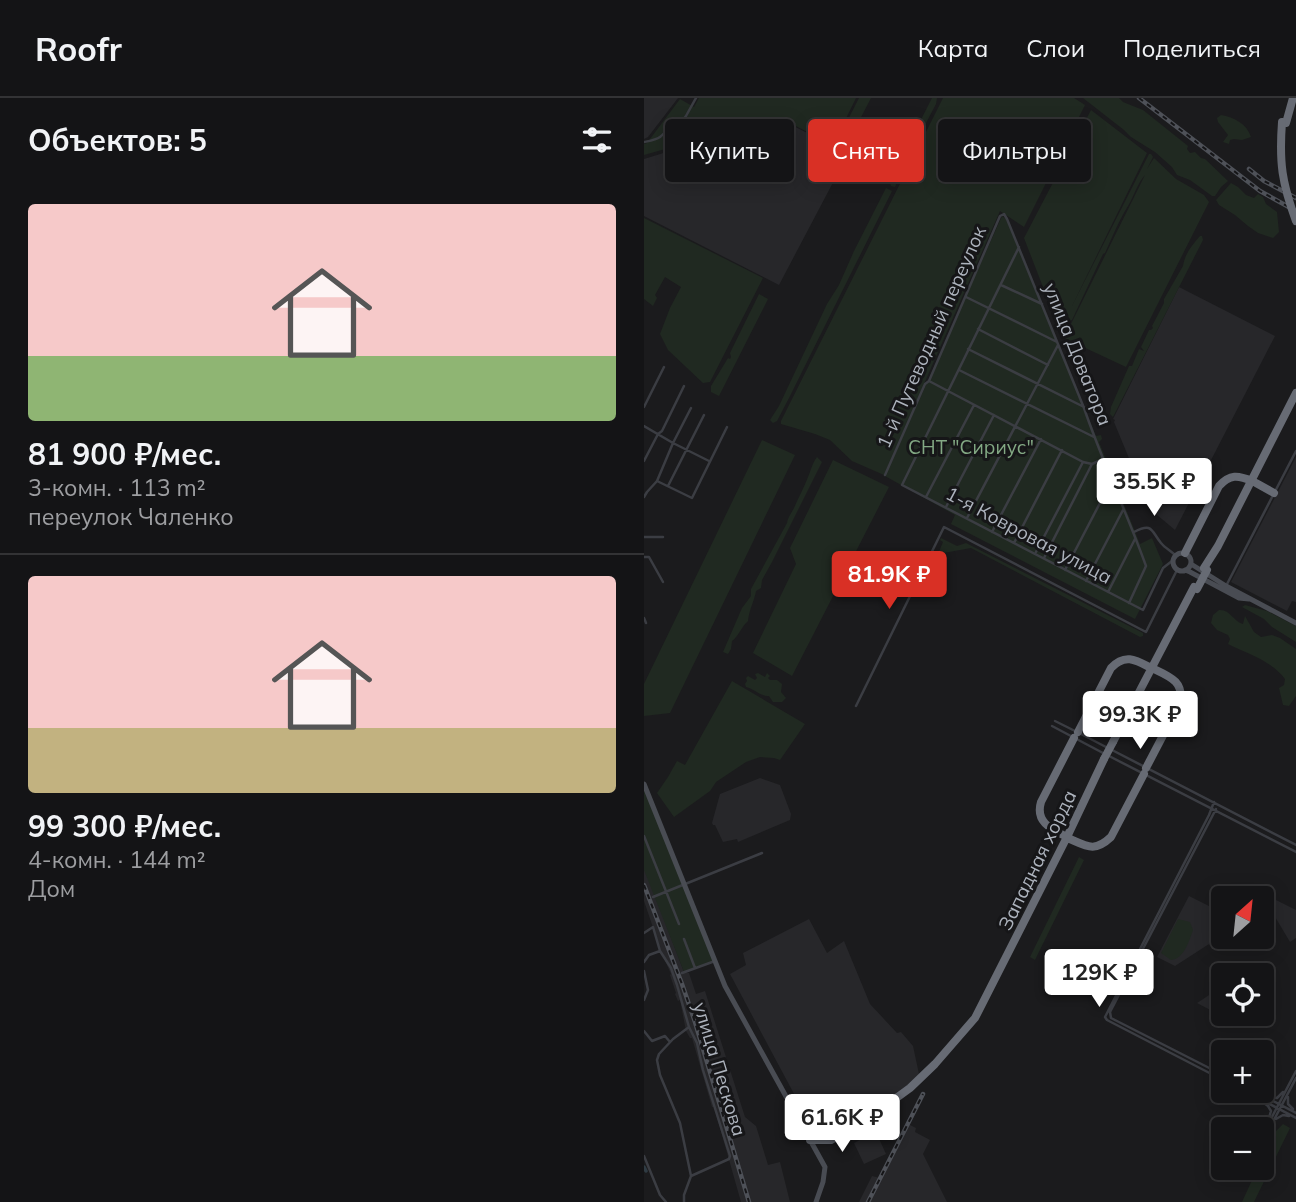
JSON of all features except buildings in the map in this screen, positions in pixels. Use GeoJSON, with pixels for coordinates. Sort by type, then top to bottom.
{"type":"FeatureCollection","features":[{"type":"Feature","properties":{"kind":"highway"},"geometry":{"type":"LineString","coordinates":[[1291,98],[1280,150],[1288,200],[1296,221]]}},
{"type":"Feature","properties":{"kind":"highway"},"geometry":{"type":"LineString","coordinates":[[1284,123],[1285,166],[1296,209]]}},
{"type":"Feature","properties":{"kind":"highway","name":"Западная хорда"},"geometry":{"type":"LineString","coordinates":[[1254,482],[1296,393]]}},
{"type":"Feature","properties":{"kind":"highway","name":"Западная хорда"},"geometry":{"type":"LineString","coordinates":[[810,1140],[831,1140],[855,1125],[863,1126],[913,1091],[938,1067],[978,1020],[1106,760],[1296,403]]}},
{"type":"Feature","properties":{"kind":"highway"},"geometry":{"type":"LineString","coordinates":[[1185,553],[1223,481],[1236,476],[1274,493]]}},
{"type":"Feature","properties":{"kind":"highway"},"geometry":{"type":"LineString","coordinates":[[1132,659],[1153,669],[1177,682],[1180,687],[1180,703],[1111,837],[1101,846],[1086,846],[1049,828],[1043,822],[1039,811],[1041,802],[1111,667],[1117,662],[1132,659]]}},
{"type":"Feature","properties":{"kind":"street"},"geometry":{"type":"LineString","coordinates":[[644,142],[662,136],[667,128],[673,125],[678,126],[696,98]]}},
{"type":"Feature","properties":{"kind":"street","name":"улица Доватора"},"geometry":{"type":"LineString","coordinates":[[1006,215],[1146,566],[1129,603]]}},
{"type":"Feature","properties":{"kind":"street","name":"1-й Путеводный переулок"},"geometry":{"type":"LineString","coordinates":[[885,475],[1000,216],[1006,215]]}},
{"type":"Feature","properties":{"kind":"street"},"geometry":{"type":"LineString","coordinates":[[948,391],[1019,247]]}},
{"type":"Feature","properties":{"kind":"street"},"geometry":{"type":"LineString","coordinates":[[1001,285],[1042,304]]}},
{"type":"Feature","properties":{"kind":"street"},"geometry":{"type":"LineString","coordinates":[[966,297],[1058,344],[967,518]]}},
{"type":"Feature","properties":{"kind":"street"},"geometry":{"type":"LineString","coordinates":[[978,329],[1048,365]]}},
{"type":"Feature","properties":{"kind":"street"},"geometry":{"type":"LineString","coordinates":[[968,349],[1084,408]]}},
{"type":"Feature","properties":{"kind":"street"},"geometry":{"type":"LineString","coordinates":[[644,407],[664,367]]}},
{"type":"Feature","properties":{"kind":"street"},"geometry":{"type":"LineString","coordinates":[[959,369],[1094,437]]}},
{"type":"Feature","properties":{"kind":"street"},"geometry":{"type":"LineString","coordinates":[[929,381],[1083,462],[1092,464],[1103,459]]}},
{"type":"Feature","properties":{"kind":"street"},"geometry":{"type":"LineString","coordinates":[[644,461],[684,386]]}},
{"type":"Feature","properties":{"kind":"street","name":"1-я Ковровая улица"},"geometry":{"type":"LineString","coordinates":[[948,391],[902,485],[1143,610],[1163,568],[1174,558]]}},
{"type":"Feature","properties":{"kind":"street"},"geometry":{"type":"LineString","coordinates":[[926,497],[974,405]]}},
{"type":"Feature","properties":{"kind":"street"},"geometry":{"type":"LineString","coordinates":[[644,497],[657,481],[691,408]]}},
{"type":"Feature","properties":{"kind":"street"},"geometry":{"type":"LineString","coordinates":[[668,486],[704,415]]}},
{"type":"Feature","properties":{"kind":"street"},"geometry":{"type":"LineString","coordinates":[[946,507],[993,415]]}},
{"type":"Feature","properties":{"kind":"street"},"geometry":{"type":"LineString","coordinates":[[644,426],[710,461]]}},
{"type":"Feature","properties":{"kind":"street"},"geometry":{"type":"LineString","coordinates":[[657,481],[692,498],[727,427]]}},
{"type":"Feature","properties":{"kind":"street"},"geometry":{"type":"LineString","coordinates":[[992,532],[1041,439]]}},
{"type":"Feature","properties":{"kind":"street"},"geometry":{"type":"LineString","coordinates":[[1014,543],[1062,450]]}},
{"type":"Feature","properties":{"kind":"street"},"geometry":{"type":"LineString","coordinates":[[1226,586],[1296,451]]}},
{"type":"Feature","properties":{"kind":"street"},"geometry":{"type":"LineString","coordinates":[[1035,554],[1083,462]]}},
{"type":"Feature","properties":{"kind":"street"},"geometry":{"type":"LineString","coordinates":[[1044,559],[1092,464]]}},
{"type":"Feature","properties":{"kind":"street"},"geometry":{"type":"LineString","coordinates":[[1065,570],[1112,480]]}},
{"type":"Feature","properties":{"kind":"street"},"geometry":{"type":"LineString","coordinates":[[1086,581],[1124,510]]}},
{"type":"Feature","properties":{"kind":"street"},"geometry":{"type":"LineString","coordinates":[[856,706],[944,527],[1146,632],[1181,570],[1191,564]]}},
{"type":"Feature","properties":{"kind":"street"},"geometry":{"type":"LineString","coordinates":[[1134,532],[1150,528],[1174,558]]}},
{"type":"Feature","properties":{"kind":"street"},"geometry":{"type":"LineString","coordinates":[[644,537],[663,537]]}},
{"type":"Feature","properties":{"kind":"street"},"geometry":{"type":"LineString","coordinates":[[1108,592],[1136,538]]}},
{"type":"Feature","properties":{"kind":"street"},"geometry":{"type":"LineString","coordinates":[[1252,599],[1239,598],[1190,572],[1181,570],[1173,565],[1174,558],[1181,552],[1185,553],[1191,564],[1296,623]]}},
{"type":"Feature","properties":{"kind":"street"},"geometry":{"type":"LineString","coordinates":[[644,557],[649,557],[663,582]]}},
{"type":"Feature","properties":{"kind":"street"},"geometry":{"type":"LineString","coordinates":[[644,618],[646,623]]}},
{"type":"Feature","properties":{"kind":"street"},"geometry":{"type":"LineString","coordinates":[[1055,721],[1076,735],[1296,852]]}},
{"type":"Feature","properties":{"kind":"street"},"geometry":{"type":"LineString","coordinates":[[1052,726],[1214,802],[1296,845]]}},
{"type":"Feature","properties":{"kind":"street"},"geometry":{"type":"LineString","coordinates":[[644,784],[715,961],[739,1012],[825,1167],[816,1202]]}},
{"type":"Feature","properties":{"kind":"street"},"geometry":{"type":"LineString","coordinates":[[1211,1072],[1108,1019],[1105,1015],[1213,809],[1214,802]]}},
{"type":"Feature","properties":{"kind":"street"},"geometry":{"type":"LineString","coordinates":[[1213,809],[1219,805]]}},
{"type":"Feature","properties":{"kind":"street"},"geometry":{"type":"LineString","coordinates":[[1227,816],[1230,810]]}},
{"type":"Feature","properties":{"kind":"street"},"geometry":{"type":"LineString","coordinates":[[644,836],[679,924]]}},
{"type":"Feature","properties":{"kind":"street"},"geometry":{"type":"LineString","coordinates":[[653,897],[762,853]]}},
{"type":"Feature","properties":{"kind":"street","name":"улица Пескова"},"geometry":{"type":"LineString","coordinates":[[644,933],[653,927],[660,951],[674,976],[730,1156],[729,1159],[691,1176]]}},
{"type":"Feature","properties":{"kind":"street"},"geometry":{"type":"LineString","coordinates":[[684,939],[695,968]]}},
{"type":"Feature","properties":{"kind":"street"},"geometry":{"type":"LineString","coordinates":[[644,962],[649,955],[660,951]]}},
{"type":"Feature","properties":{"kind":"street"},"geometry":{"type":"LineString","coordinates":[[682,973],[715,961]]}},
{"type":"Feature","properties":{"kind":"street"},"geometry":{"type":"LineString","coordinates":[[644,971],[648,990],[644,1000]]}},
{"type":"Feature","properties":{"kind":"street"},"geometry":{"type":"LineString","coordinates":[[684,1202],[691,1176],[680,1123],[658,1068],[659,1054],[689,1027]]}},
{"type":"Feature","properties":{"kind":"street"},"geometry":{"type":"LineString","coordinates":[[644,1031],[652,1041],[665,1036],[670,1042]]}},
{"type":"Feature","properties":{"kind":"street"},"geometry":{"type":"LineString","coordinates":[[1296,1071],[1294,1085],[1287,1101],[1296,1112]]}},
{"type":"Feature","properties":{"kind":"street"},"geometry":{"type":"LineString","coordinates":[[1274,1098],[1282,1095],[1289,1082],[1294,1080]]}},
{"type":"Feature","properties":{"kind":"street"},"geometry":{"type":"LineString","coordinates":[[1274,1117],[1294,1080]]}},
{"type":"Feature","properties":{"kind":"street"},"geometry":{"type":"LineString","coordinates":[[1272,1103],[1296,1119]]}},
{"type":"Feature","properties":{"kind":"street"},"geometry":{"type":"LineString","coordinates":[[1279,1107],[1296,1112]]}},
{"type":"Feature","properties":{"kind":"street"},"geometry":{"type":"LineString","coordinates":[[1274,1122],[1287,1115],[1296,1119]]}},
{"type":"Feature","properties":{"kind":"street"},"geometry":{"type":"LineString","coordinates":[[644,1156],[660,1195],[666,1202]]}},
{"type":"Feature","properties":{"kind":"shaded area"},"geometry":{"type":"Polygon","coordinates":[[[644,98],[678,98],[644,139],[644,98]]]}},
{"type":"Feature","properties":{"kind":"shaded area"},"geometry":{"type":"Polygon","coordinates":[[[794,126],[808,133],[808,182],[833,182],[779,285],[644,216],[644,159],[665,153],[665,182],[794,182],[794,126]]]}},
{"type":"Feature","properties":{"kind":"shaded area"},"geometry":{"type":"Polygon","coordinates":[[[1179,287],[1275,336],[1175,530],[1150,509],[1113,419],[1179,287]]]}},
{"type":"Feature","properties":{"kind":"shaded area"},"geometry":{"type":"Polygon","coordinates":[[[1296,457],[1296,602],[1292,601],[1287,611],[1231,582],[1296,457]]]}},
{"type":"Feature","properties":{"kind":"shaded area"},"geometry":{"type":"Polygon","coordinates":[[[760,778],[780,785],[791,814],[790,820],[738,842],[737,839],[723,842],[712,823],[720,794],[760,778]]]}},
{"type":"Feature","properties":{"kind":"shaded area"},"geometry":{"type":"Polygon","coordinates":[[[644,866],[684,972],[689,973],[696,994],[705,991],[745,1117],[756,1126],[768,1165],[780,1162],[790,1202],[741,1202],[692,1038],[686,1031],[680,1000],[678,1001],[675,994],[671,974],[644,901],[644,866]]]}},
{"type":"Feature","properties":{"kind":"shaded area"},"geometry":{"type":"Polygon","coordinates":[[[1189,896],[1211,907],[1211,943],[1175,966],[1157,957],[1189,896]]]}},
{"type":"Feature","properties":{"kind":"shaded area"},"geometry":{"type":"Polygon","coordinates":[[[1276,900],[1296,910],[1296,938],[1290,942],[1274,915],[1276,900]]]}},
{"type":"Feature","properties":{"kind":"shaded area"},"geometry":{"type":"Polygon","coordinates":[[[809,919],[827,953],[844,941],[870,1004],[913,1046],[919,1074],[896,1098],[827,1138],[824,1134],[816,1135],[730,974],[746,965],[743,953],[809,919]]]}},
{"type":"Feature","properties":{"kind":"shaded area"},"geometry":{"type":"Polygon","coordinates":[[[1211,994],[1211,1010],[1197,1003],[1211,994]]]}},
{"type":"Feature","properties":{"kind":"shaded area"},"geometry":{"type":"Polygon","coordinates":[[[908,1124],[916,1128],[915,1132],[930,1140],[923,1154],[947,1202],[859,1202],[872,1176],[880,1178],[908,1124]]]}},
{"type":"Feature","properties":{"kind":"shaded area"},"geometry":{"type":"Polygon","coordinates":[[[876,1132],[886,1154],[864,1164],[854,1143],[876,1132]]]}},
{"type":"Feature","properties":{"kind":"green space"},"geometry":{"type":"Polygon","coordinates":[[[699,98],[856,98],[846,119],[808,119],[808,132],[794,125],[794,119],[778,117],[665,119],[680,99],[694,107],[699,98]]]}},
{"type":"Feature","properties":{"kind":"green space"},"geometry":{"type":"Polygon","coordinates":[[[859,98],[871,98],[860,119],[848,119],[859,98]]]}},
{"type":"Feature","properties":{"kind":"green space"},"geometry":{"type":"Polygon","coordinates":[[[932,98],[937,98],[924,127],[924,119],[921,119],[932,98]]]}},
{"type":"Feature","properties":{"kind":"green space"},"geometry":{"type":"Polygon","coordinates":[[[943,98],[1074,98],[1085,105],[1078,119],[938,119],[938,182],[1046,182],[1024,227],[1000,211],[884,475],[852,461],[830,440],[781,424],[781,421],[901,182],[924,182],[924,136],[943,98]]]}},
{"type":"Feature","properties":{"kind":"green space"},"geometry":{"type":"Polygon","coordinates":[[[1083,98],[1119,98],[1143,110],[1188,146],[1190,153],[1195,152],[1205,159],[1228,181],[1212,196],[1190,180],[1177,175],[1155,152],[1131,137],[1083,98]]]}},
{"type":"Feature","properties":{"kind":"green space"},"geometry":{"type":"Polygon","coordinates":[[[1091,110],[1147,153],[1071,308],[1149,154],[1153,157],[1147,169],[1154,158],[1176,179],[1204,195],[1209,202],[1126,367],[1064,338],[1145,175],[1063,337],[1060,334],[1069,315],[1060,331],[1024,238],[1053,182],[1091,182],[1091,119],[1086,119],[1091,110]]]}},
{"type":"Feature","properties":{"kind":"green space"},"geometry":{"type":"Polygon","coordinates":[[[1221,115],[1239,122],[1251,137],[1230,140],[1229,144],[1223,142],[1228,135],[1218,122],[1217,118],[1221,115]]]}},
{"type":"Feature","properties":{"kind":"green space"},"geometry":{"type":"Polygon","coordinates":[[[665,119],[665,149],[644,155],[644,144],[665,119]]]}},
{"type":"Feature","properties":{"kind":"green space"},"geometry":{"type":"Polygon","coordinates":[[[1231,183],[1246,195],[1254,198],[1258,194],[1263,197],[1266,204],[1277,212],[1279,232],[1273,238],[1258,233],[1219,205],[1216,200],[1231,183]]]}},
{"type":"Feature","properties":{"kind":"green space"},"geometry":{"type":"Polygon","coordinates":[[[886,188],[892,191],[789,398],[777,421],[773,423],[770,420],[886,188]]]}},
{"type":"Feature","properties":{"kind":"green space","name":"СНТ \"Сириус\""},"geometry":{"type":"Polygon","coordinates":[[[1002,216],[1006,219],[1096,436],[1101,435],[1099,442],[1140,544],[1152,538],[1163,564],[1135,619],[951,524],[955,515],[885,476],[1002,216]]]}},
{"type":"Feature","properties":{"kind":"green space"},"geometry":{"type":"Polygon","coordinates":[[[644,218],[763,278],[710,382],[703,383],[668,350],[660,334],[681,287],[665,277],[655,295],[657,298],[653,306],[644,299],[644,218]]]}},
{"type":"Feature","properties":{"kind":"green space"},"geometry":{"type":"Polygon","coordinates":[[[1200,236],[1203,240],[1113,417],[1110,414],[1111,407],[1129,366],[1132,366],[1139,349],[1144,351],[1141,347],[1149,330],[1153,328],[1164,299],[1183,266],[1187,253],[1200,236]]]}},
{"type":"Feature","properties":{"kind":"green space"},"geometry":{"type":"Polygon","coordinates":[[[759,294],[768,299],[719,396],[711,392],[711,386],[728,358],[730,359],[730,353],[759,294]]]}},
{"type":"Feature","properties":{"kind":"green space"},"geometry":{"type":"Polygon","coordinates":[[[762,440],[795,455],[670,713],[644,716],[644,684],[762,440]]]}},
{"type":"Feature","properties":{"kind":"green space"},"geometry":{"type":"Polygon","coordinates":[[[817,457],[822,462],[762,580],[761,588],[756,591],[748,621],[732,641],[728,654],[723,652],[742,608],[751,596],[751,589],[787,523],[817,457]]]}},
{"type":"Feature","properties":{"kind":"green space"},"geometry":{"type":"Polygon","coordinates":[[[833,460],[889,487],[792,676],[753,653],[796,564],[790,548],[833,460]]]}},
{"type":"Feature","properties":{"kind":"green space"},"geometry":{"type":"Polygon","coordinates":[[[941,538],[957,546],[966,543],[1143,633],[1143,636],[1140,637],[971,548],[938,554],[943,542],[941,538]]]}},
{"type":"Feature","properties":{"kind":"green space"},"geometry":{"type":"Polygon","coordinates":[[[1245,605],[1267,611],[1296,626],[1296,642],[1242,607],[1245,605]]]}},
{"type":"Feature","properties":{"kind":"green space"},"geometry":{"type":"Polygon","coordinates":[[[1219,610],[1226,611],[1243,624],[1245,616],[1254,632],[1261,637],[1272,635],[1296,649],[1296,696],[1289,706],[1283,705],[1279,688],[1284,685],[1285,679],[1280,673],[1259,658],[1228,644],[1228,635],[1217,630],[1211,623],[1213,615],[1219,610]]]}},
{"type":"Feature","properties":{"kind":"green space"},"geometry":{"type":"Polygon","coordinates":[[[767,673],[770,680],[777,680],[782,684],[781,692],[786,698],[782,702],[773,702],[769,696],[746,687],[746,678],[748,676],[755,680],[755,674],[765,677],[767,673]]]}},
{"type":"Feature","properties":{"kind":"green space"},"geometry":{"type":"Polygon","coordinates":[[[732,681],[805,724],[780,760],[760,757],[746,762],[716,782],[710,791],[674,817],[657,793],[677,761],[685,765],[732,681]]]}},
{"type":"Feature","properties":{"kind":"green space"},"geometry":{"type":"Polygon","coordinates":[[[644,788],[714,962],[684,972],[644,870],[644,788]]]}},
{"type":"Feature","properties":{"kind":"green space"},"geometry":{"type":"Polygon","coordinates":[[[1079,857],[1084,860],[1035,960],[1030,957],[1079,857]]]}},
{"type":"Feature","properties":{"kind":"green space"},"geometry":{"type":"Polygon","coordinates":[[[1178,919],[1190,922],[1193,930],[1183,953],[1171,960],[1161,953],[1178,919]]]}},
{"type":"Feature","properties":{"kind":"green space"},"geometry":{"type":"Polygon","coordinates":[[[1283,1124],[1290,1128],[1274,1161],[1274,1133],[1283,1124]]]}},
{"type":"Feature","properties":{"kind":"green space"},"geometry":{"type":"Polygon","coordinates":[[[1252,1180],[1265,1180],[1254,1202],[1242,1202],[1252,1180]]]}},
{"type":"Feature","properties":{"kind":"waterway"},"geometry":{"type":"LineString","coordinates":[[644,1167],[646,1171]]}},
{"type":"Feature","properties":{"kind":"railway"},"geometry":{"type":"LineString","coordinates":[[1139,98],[1260,191],[1296,211]]}},
{"type":"Feature","properties":{"kind":"railway"},"geometry":{"type":"LineString","coordinates":[[1249,169],[1264,181],[1296,198]]}},
{"type":"Feature","properties":{"kind":"railway"},"geometry":{"type":"LineString","coordinates":[[644,885],[695,1022],[749,1202]]}},
{"type":"Feature","properties":{"kind":"railway"},"geometry":{"type":"LineString","coordinates":[[868,1202],[923,1094]]}}]}
